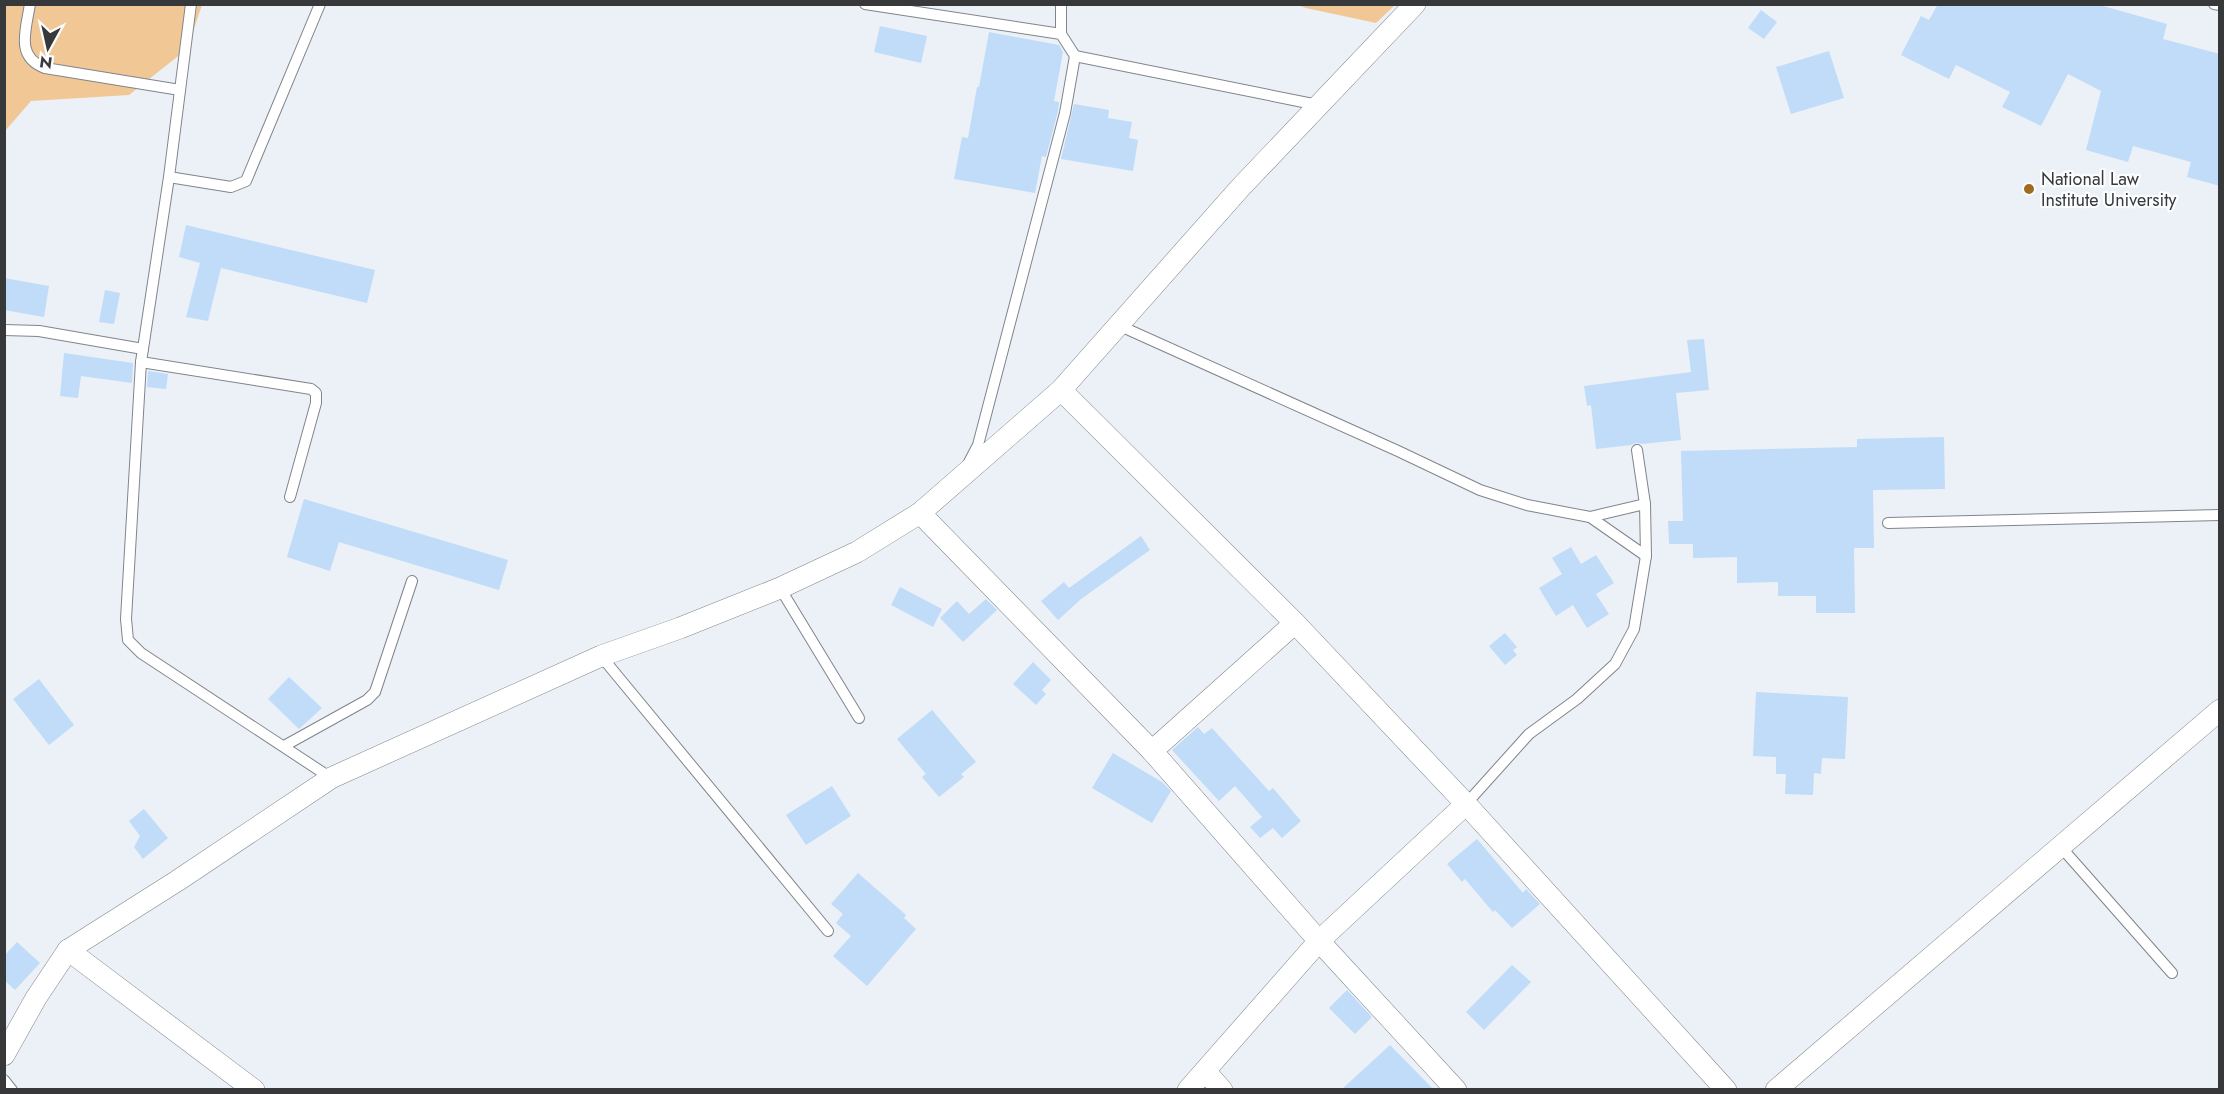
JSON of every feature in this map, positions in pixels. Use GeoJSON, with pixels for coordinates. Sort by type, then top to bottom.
{"type":"FeatureCollection","features":[{"type":"Feature","properties":{"kind":"street"},"geometry":{"type":"LineString","coordinates":[[4,1055],[36,998],[68,950],[177,881],[331,778],[601,656],[680,628],[780,588],[857,552],[920,513],[1061,390],[1240,188],[1415,4]]}},
{"type":"Feature","properties":{"kind":"street"},"geometry":{"type":"LineString","coordinates":[[1061,390],[1295,623],[1466,804],[1726,1089]]}},
{"type":"Feature","properties":{"kind":"street"},"geometry":{"type":"LineString","coordinates":[[920,513],[1152,751],[1319,941],[1456,1089]]}},
{"type":"Feature","properties":{"kind":"street"},"geometry":{"type":"LineString","coordinates":[[1152,751],[1295,623]]}},
{"type":"Feature","properties":{"kind":"street"},"geometry":{"type":"LineString","coordinates":[[1776,1089],[2220,710]]}},
{"type":"Feature","properties":{"kind":"street"},"geometry":{"type":"LineString","coordinates":[[1188,1089],[1319,941],[1466,804]]}},
{"type":"Feature","properties":{"kind":"street"},"geometry":{"type":"LineString","coordinates":[[68,950],[254,1089]]}},
{"type":"Feature","properties":{"kind":"street"},"geometry":{"type":"LineString","coordinates":[[1205,1071],[1222,1089]]}},
{"type":"Feature","properties":{"kind":"lane"},"geometry":{"type":"LineString","coordinates":[[30,4],[25,42],[27,56],[34,64],[45,68],[180,90]]}},
{"type":"Feature","properties":{"kind":"lane"},"geometry":{"type":"LineString","coordinates":[[191,4],[169,177],[141,362],[126,619],[128,640],[141,653],[331,778]]}},
{"type":"Feature","properties":{"kind":"lane"},"geometry":{"type":"LineString","coordinates":[[169,177],[231,187],[246,181],[320,4]]}},
{"type":"Feature","properties":{"kind":"lane"},"geometry":{"type":"LineString","coordinates":[[865,4],[1061,34]]}},
{"type":"Feature","properties":{"kind":"lane"},"geometry":{"type":"LineString","coordinates":[[963,476],[978,445],[1065,113],[1074,56],[1061,34],[1061,4]]}},
{"type":"Feature","properties":{"kind":"lane"},"geometry":{"type":"LineString","coordinates":[[2214,4],[2220,5]]}},
{"type":"Feature","properties":{"kind":"lane"},"geometry":{"type":"LineString","coordinates":[[1074,56],[1319,105]]}},
{"type":"Feature","properties":{"kind":"lane"},"geometry":{"type":"LineString","coordinates":[[1118,325],[1480,490],[1527,505],[1590,517],[1646,556]]}},
{"type":"Feature","properties":{"kind":"lane"},"geometry":{"type":"LineString","coordinates":[[4,330],[39,331],[143,349]]}},
{"type":"Feature","properties":{"kind":"lane"},"geometry":{"type":"LineString","coordinates":[[141,362],[311,389],[316,393],[316,403],[290,497]]}},
{"type":"Feature","properties":{"kind":"lane"},"geometry":{"type":"LineString","coordinates":[[1466,804],[1529,734],[1577,699],[1615,664],[1634,630],[1646,556],[1645,504],[1637,450]]}},
{"type":"Feature","properties":{"kind":"lane"},"geometry":{"type":"LineString","coordinates":[[1590,517],[1645,504]]}},
{"type":"Feature","properties":{"kind":"lane"},"geometry":{"type":"LineString","coordinates":[[1888,523],[2220,515]]}},
{"type":"Feature","properties":{"kind":"lane"},"geometry":{"type":"LineString","coordinates":[[284,746],[367,700],[375,692],[412,581]]}},
{"type":"Feature","properties":{"kind":"lane"},"geometry":{"type":"LineString","coordinates":[[780,588],[859,718]]}},
{"type":"Feature","properties":{"kind":"lane"},"geometry":{"type":"LineString","coordinates":[[601,656],[828,931]]}},
{"type":"Feature","properties":{"kind":"lane"},"geometry":{"type":"LineString","coordinates":[[2060,846],[2172,973]]}},
{"type":"Feature","properties":{"kind":"lane"},"geometry":{"type":"LineString","coordinates":[[4,1080],[12,1089]]}},
{"type":"Feature","properties":{"kind":"shaded area"},"geometry":{"type":"Polygon","coordinates":[[[5,5],[202,5],[187,49],[129,95],[31,101],[5,131],[5,5]]]}},
{"type":"Feature","properties":{"kind":"shaded area"},"geometry":{"type":"Polygon","coordinates":[[[1298,5],[1395,5],[1376,23],[1298,5]]]}},
{"type":"Feature","properties":{"kind":"building"},"geometry":{"type":"Polygon","coordinates":[[[1938,4],[2096,4],[2167,24],[2163,39],[2220,54],[2220,186],[2187,177],[2191,162],[2133,146],[2128,162],[2086,150],[2101,91],[2068,74],[2041,126],[2002,107],[2010,92],[1956,65],[1949,79],[1901,55],[1921,16],[1929,20],[1938,4]]]}},
{"type":"Feature","properties":{"kind":"building"},"geometry":{"type":"Polygon","coordinates":[[[1761,10],[1777,22],[1764,39],[1748,28],[1761,10]]]}},
{"type":"Feature","properties":{"kind":"building"},"geometry":{"type":"Polygon","coordinates":[[[880,26],[927,36],[921,63],[874,52],[880,26]]]}},
{"type":"Feature","properties":{"kind":"building"},"geometry":{"type":"Polygon","coordinates":[[[989,32],[1059,45],[1063,52],[1054,101],[1059,102],[1058,111],[1046,157],[1042,156],[1035,193],[954,179],[962,137],[968,138],[989,32]]]}},
{"type":"Feature","properties":{"kind":"building"},"geometry":{"type":"Polygon","coordinates":[[[1829,51],[1844,98],[1791,114],[1776,67],[1829,51]]]}},
{"type":"Feature","properties":{"kind":"building"},"geometry":{"type":"Polygon","coordinates":[[[1074,104],[1109,110],[1108,118],[1132,122],[1129,138],[1138,140],[1133,171],[1061,159],[1074,104]]]}},
{"type":"Feature","properties":{"kind":"building"},"geometry":{"type":"Polygon","coordinates":[[[186,225],[375,270],[367,303],[221,268],[208,321],[186,317],[200,263],[179,257],[186,225]]]}},
{"type":"Feature","properties":{"kind":"building"},"geometry":{"type":"Polygon","coordinates":[[[4,278],[49,286],[44,317],[4,310],[4,278]]]}},
{"type":"Feature","properties":{"kind":"building"},"geometry":{"type":"Polygon","coordinates":[[[105,290],[120,293],[114,324],[99,322],[105,290]]]}},
{"type":"Feature","properties":{"kind":"building"},"geometry":{"type":"Polygon","coordinates":[[[1704,339],[1709,390],[1676,393],[1681,440],[1596,449],[1591,405],[1587,406],[1584,386],[1691,372],[1687,340],[1704,339]]]}},
{"type":"Feature","properties":{"kind":"building"},"geometry":{"type":"Polygon","coordinates":[[[64,353],[133,363],[132,383],[81,376],[78,398],[60,396],[64,353]]]}},
{"type":"Feature","properties":{"kind":"building"},"geometry":{"type":"Polygon","coordinates":[[[148,371],[168,374],[166,389],[147,387],[148,371]]]}},
{"type":"Feature","properties":{"kind":"building"},"geometry":{"type":"Polygon","coordinates":[[[1944,437],[1945,489],[1873,490],[1874,548],[1854,548],[1855,613],[1816,613],[1816,596],[1778,596],[1778,582],[1737,583],[1737,557],[1693,558],[1693,544],[1669,544],[1668,521],[1683,521],[1681,451],[1857,447],[1857,439],[1944,437]]]}},
{"type":"Feature","properties":{"kind":"building"},"geometry":{"type":"Polygon","coordinates":[[[304,499],[508,560],[499,590],[339,542],[330,571],[287,557],[304,499]]]}},
{"type":"Feature","properties":{"kind":"building"},"geometry":{"type":"Polygon","coordinates":[[[1141,536],[1150,550],[1081,599],[1058,620],[1041,601],[1064,582],[1069,588],[1141,536]]]}},
{"type":"Feature","properties":{"kind":"building"},"geometry":{"type":"Polygon","coordinates":[[[1571,547],[1581,564],[1596,555],[1614,583],[1596,594],[1609,614],[1587,628],[1573,605],[1556,616],[1539,588],[1562,574],[1552,558],[1571,547]]]}},
{"type":"Feature","properties":{"kind":"building"},"geometry":{"type":"Polygon","coordinates":[[[900,587],[942,609],[933,627],[891,605],[900,587]]]}},
{"type":"Feature","properties":{"kind":"building"},"geometry":{"type":"Polygon","coordinates":[[[986,599],[997,610],[963,642],[940,618],[957,601],[969,614],[986,599]]]}},
{"type":"Feature","properties":{"kind":"building"},"geometry":{"type":"Polygon","coordinates":[[[1505,633],[1517,647],[1513,650],[1517,655],[1505,665],[1489,646],[1505,633]]]}},
{"type":"Feature","properties":{"kind":"building"},"geometry":{"type":"Polygon","coordinates":[[[1033,662],[1051,680],[1042,690],[1046,694],[1036,705],[1013,684],[1033,662]]]}},
{"type":"Feature","properties":{"kind":"building"},"geometry":{"type":"Polygon","coordinates":[[[289,677],[322,708],[299,729],[268,699],[289,677]]]}},
{"type":"Feature","properties":{"kind":"building"},"geometry":{"type":"Polygon","coordinates":[[[39,679],[74,725],[49,745],[13,699],[39,679]]]}},
{"type":"Feature","properties":{"kind":"building"},"geometry":{"type":"Polygon","coordinates":[[[1756,692],[1848,697],[1845,759],[1822,758],[1821,774],[1814,773],[1813,795],[1785,794],[1786,774],[1776,774],[1776,757],[1753,756],[1756,692]]]}},
{"type":"Feature","properties":{"kind":"building"},"geometry":{"type":"Polygon","coordinates":[[[932,710],[976,762],[961,774],[964,777],[939,797],[922,777],[926,774],[897,739],[932,710]]]}},
{"type":"Feature","properties":{"kind":"building"},"geometry":{"type":"Polygon","coordinates":[[[1198,727],[1204,734],[1212,728],[1269,791],[1273,788],[1301,821],[1282,838],[1273,828],[1260,838],[1250,827],[1262,817],[1235,786],[1219,801],[1172,750],[1198,727]]]}},
{"type":"Feature","properties":{"kind":"building"},"geometry":{"type":"Polygon","coordinates":[[[1113,753],[1162,782],[1171,791],[1152,823],[1092,788],[1113,753]]]}},
{"type":"Feature","properties":{"kind":"building"},"geometry":{"type":"Polygon","coordinates":[[[832,786],[851,816],[806,845],[786,815],[832,786]]]}},
{"type":"Feature","properties":{"kind":"building"},"geometry":{"type":"Polygon","coordinates":[[[144,809],[168,838],[143,859],[134,847],[140,836],[129,821],[144,809]]]}},
{"type":"Feature","properties":{"kind":"building"},"geometry":{"type":"Polygon","coordinates":[[[1477,839],[1523,893],[1526,889],[1540,904],[1512,928],[1495,910],[1493,912],[1465,879],[1462,882],[1447,864],[1477,839]]]}},
{"type":"Feature","properties":{"kind":"building"},"geometry":{"type":"Polygon","coordinates":[[[858,873],[906,915],[904,918],[916,929],[867,986],[833,956],[851,936],[836,923],[843,914],[831,904],[858,873]]]}},
{"type":"Feature","properties":{"kind":"building"},"geometry":{"type":"Polygon","coordinates":[[[17,942],[40,963],[15,990],[4,980],[4,956],[17,942]]]}},
{"type":"Feature","properties":{"kind":"building"},"geometry":{"type":"Polygon","coordinates":[[[1512,965],[1531,982],[1484,1030],[1466,1012],[1512,965]]]}},
{"type":"Feature","properties":{"kind":"building"},"geometry":{"type":"Polygon","coordinates":[[[1347,990],[1372,1017],[1355,1034],[1329,1008],[1347,990]]]}},
{"type":"Feature","properties":{"kind":"building"},"geometry":{"type":"Polygon","coordinates":[[[1390,1045],[1433,1089],[1342,1089],[1390,1045]]]}},
{"type":"Feature","properties":{"kind":"place","name":"National Law Institute University"},"geometry":{"type":"Point","coordinates":[2029,189]}}]}
